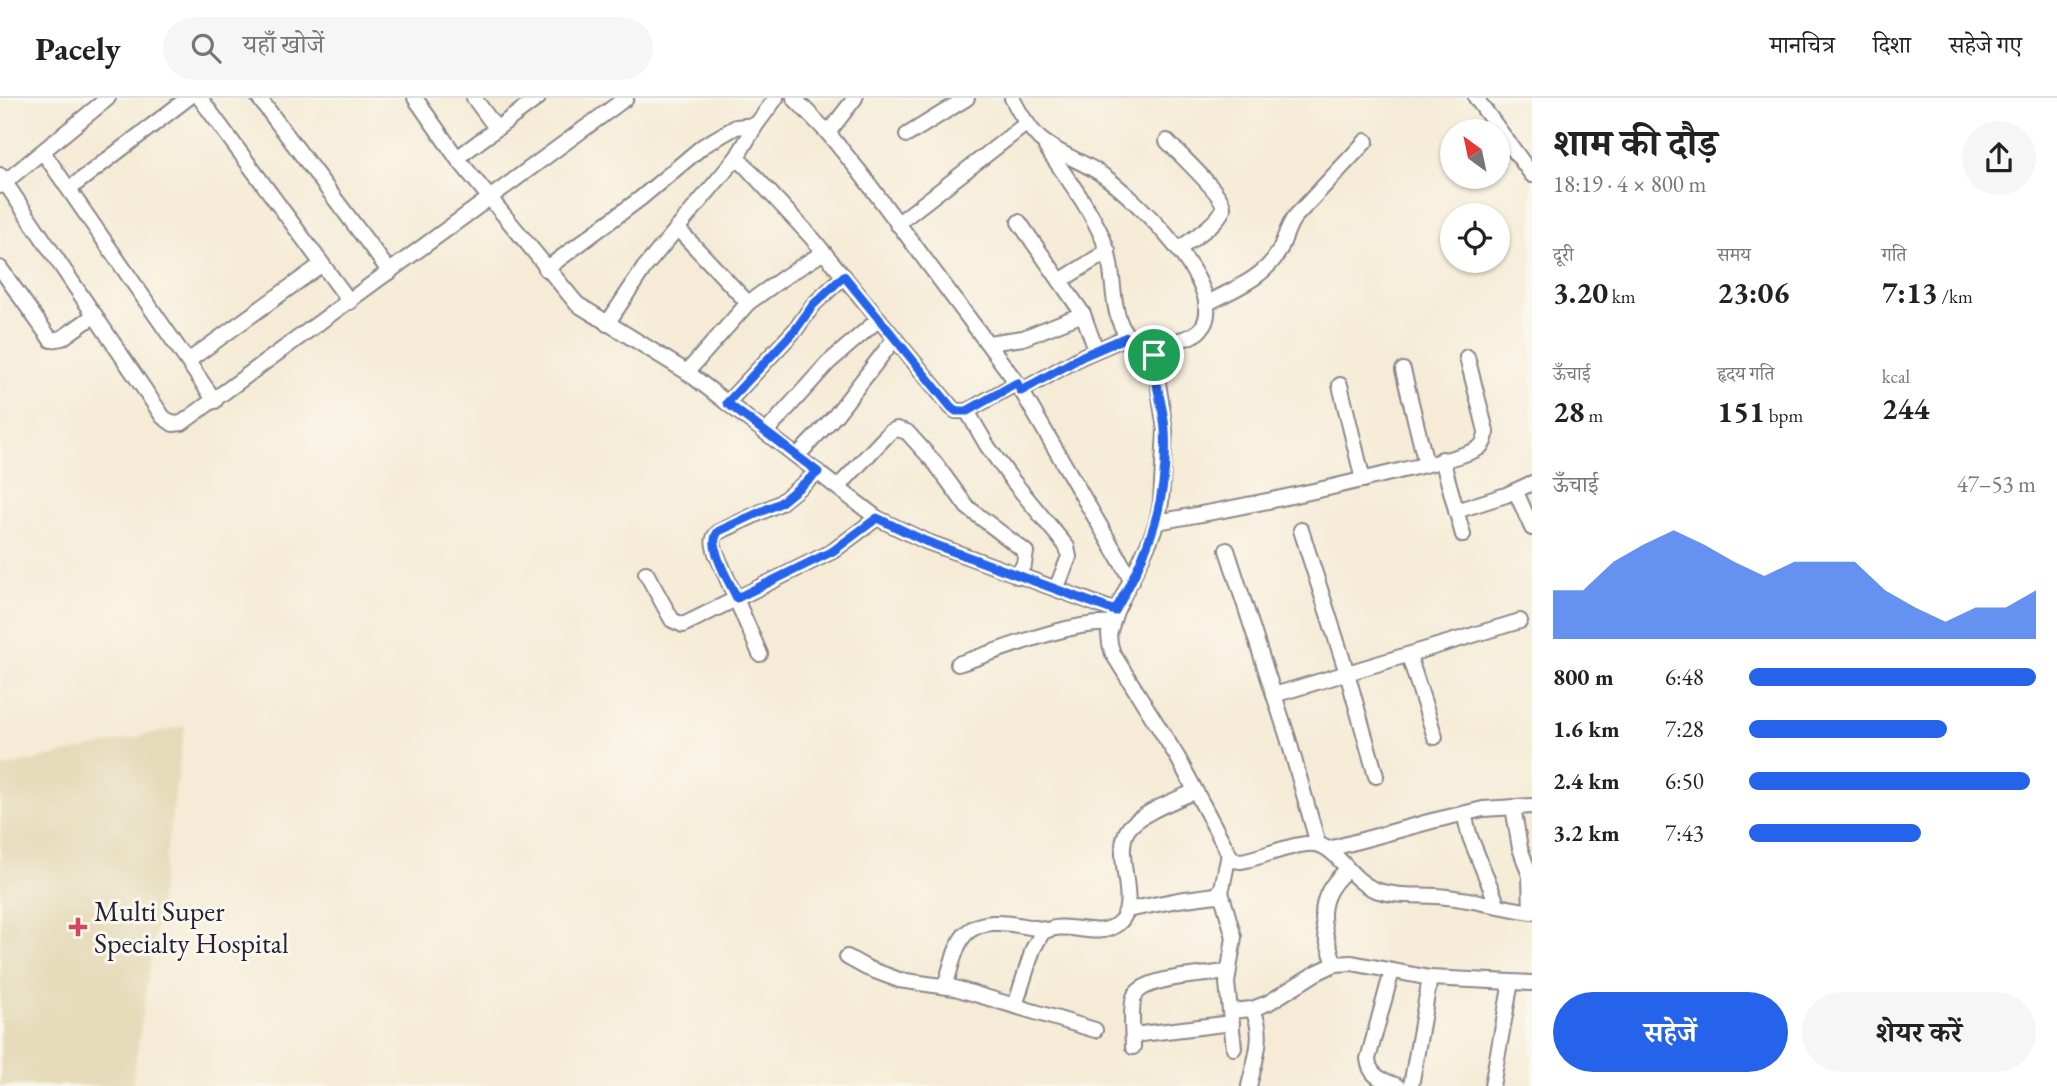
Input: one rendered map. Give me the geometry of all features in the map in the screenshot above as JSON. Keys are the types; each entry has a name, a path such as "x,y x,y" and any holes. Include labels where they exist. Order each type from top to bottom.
{"street":[{"path":"108,98 43,152 2,181 96,315 163,417 173,424 182,423 215,401 626,98"},
{"path":"69,189 188,98"},
{"path":"200,98 349,302"},
{"path":"259,98 390,272"},
{"path":"415,98 457,158 577,304 687,372 877,518 909,535 1056,589 1113,618"},
{"path":"474,98 496,128"},
{"path":"457,158 538,98"},
{"path":"607,324 644,268 737,157 755,125 776,98"},
{"path":"794,98 828,133 1019,387 1132,581"},
{"path":"828,133 855,98"},
{"path":"907,135 967,98"},
{"path":"1012,98 1087,207 1108,251 1117,314 1127,337 1139,348 1154,355"},
{"path":"1476,98 1532,175"},
{"path":"897,223 1027,123"},
{"path":"546,269 641,198 703,146 736,127 755,125"},
{"path":"1040,139 1102,174 1147,214 1180,249 1195,276 1206,304 1203,326 1196,334 1164,346 1154,355"},
{"path":"1167,141 1223,204 1223,209 1213,223 1180,249"},
{"path":"1206,304 1264,271 1278,252 1294,218 1366,141"},
{"path":"43,152 215,401"},
{"path":"737,157 824,252 956,411 967,411 1127,337"},
{"path":"1019,222 1083,314 1096,350"},
{"path":"677,228 748,303"},
{"path":"1060,281 1108,251"},
{"path":"687,372 748,303 824,252"},
{"path":"188,360 322,264"},
{"path":"0,268 51,340 62,338 96,315"},
{"path":"727,403 796,329 813,305 844,276"},
{"path":"988,343 1023,338 1083,314"},
{"path":"766,432 828,363 879,319"},
{"path":"797,456 835,416 895,338"},
{"path":"1154,355 1166,430 1164,481 1157,522 1113,618 1109,634 1113,654 1178,758 1233,860 1241,862 1302,845 1324,847 1464,814 1532,806"},
{"path":"1157,522 1244,508 1426,464 1479,448 1486,438 1467,357"},
{"path":"1403,370 1426,464"},
{"path":"1340,385 1363,480"},
{"path":"967,411 996,458 1067,547 1069,557 1056,589"},
{"path":"838,487 890,432 897,429 907,432 935,463 967,507 1026,552 1024,564 1017,576"},
{"path":"1442,459 1463,535"},
{"path":"760,654 716,553 714,536 719,531 780,503 818,472"},
{"path":"1457,511 1516,492 1532,484"},
{"path":"1516,492 1532,528"},
{"path":"646,573 672,620 677,624 692,621 833,551 877,518"},
{"path":"1301,530 1348,673 1376,776"},
{"path":"1227,551 1324,847 1347,870 1373,889 1394,894 1446,897 1532,912 1530,876 1520,848 1513,807"},
{"path":"958,664 1074,627 1113,618"},
{"path":"1274,695 1520,621"},
{"path":"1409,656 1435,737"},
{"path":"945,986 961,939 979,925 990,923 1047,930 1105,929 1116,925 1127,910 1123,851 1128,829 1147,814 1195,791"},
{"path":"1464,814 1498,906"},
{"path":"1229,854 1221,892 1234,937 1234,949 1227,972 1234,1048"},
{"path":"1335,964 1324,931 1322,914 1330,887 1347,870"},
{"path":"1127,910 1209,897 1221,892"},
{"path":"1014,1006 1037,940 1047,930"},
{"path":"847,957 899,980 945,986 1095,1030"},
{"path":"1227,972 1161,981 1140,990 1133,1001 1133,1041 1231,1017 1268,1003 1335,964 1352,964 1430,978 1532,983"},
{"path":"1392,971 1368,1059 1369,1069 1374,1076 1398,1086"},
{"path":"1411,1086 1430,978"},
{"path":"1492,1086 1511,982"},
{"path":"1249,1086 1259,1031 1258,1019 1252,1009"}],"shaded area":[{"name":"Multi Super Specialty Hospital","path":"185,726 132,1086 0,1086 0,768"}],"place":[{"name":"Multi Super Specialty Hospital","path":"78,927"}],"route":[{"path":"844,276 956,411 967,411 1017,383 1021,391 1083,356 1127,337 1139,348 1154,355 1166,430 1161,502 1150,540 1115,611 909,535 877,518 833,551 737,598 716,553 714,536 719,531 780,503 818,472 727,403 779,349 824,293 844,276"}]}
